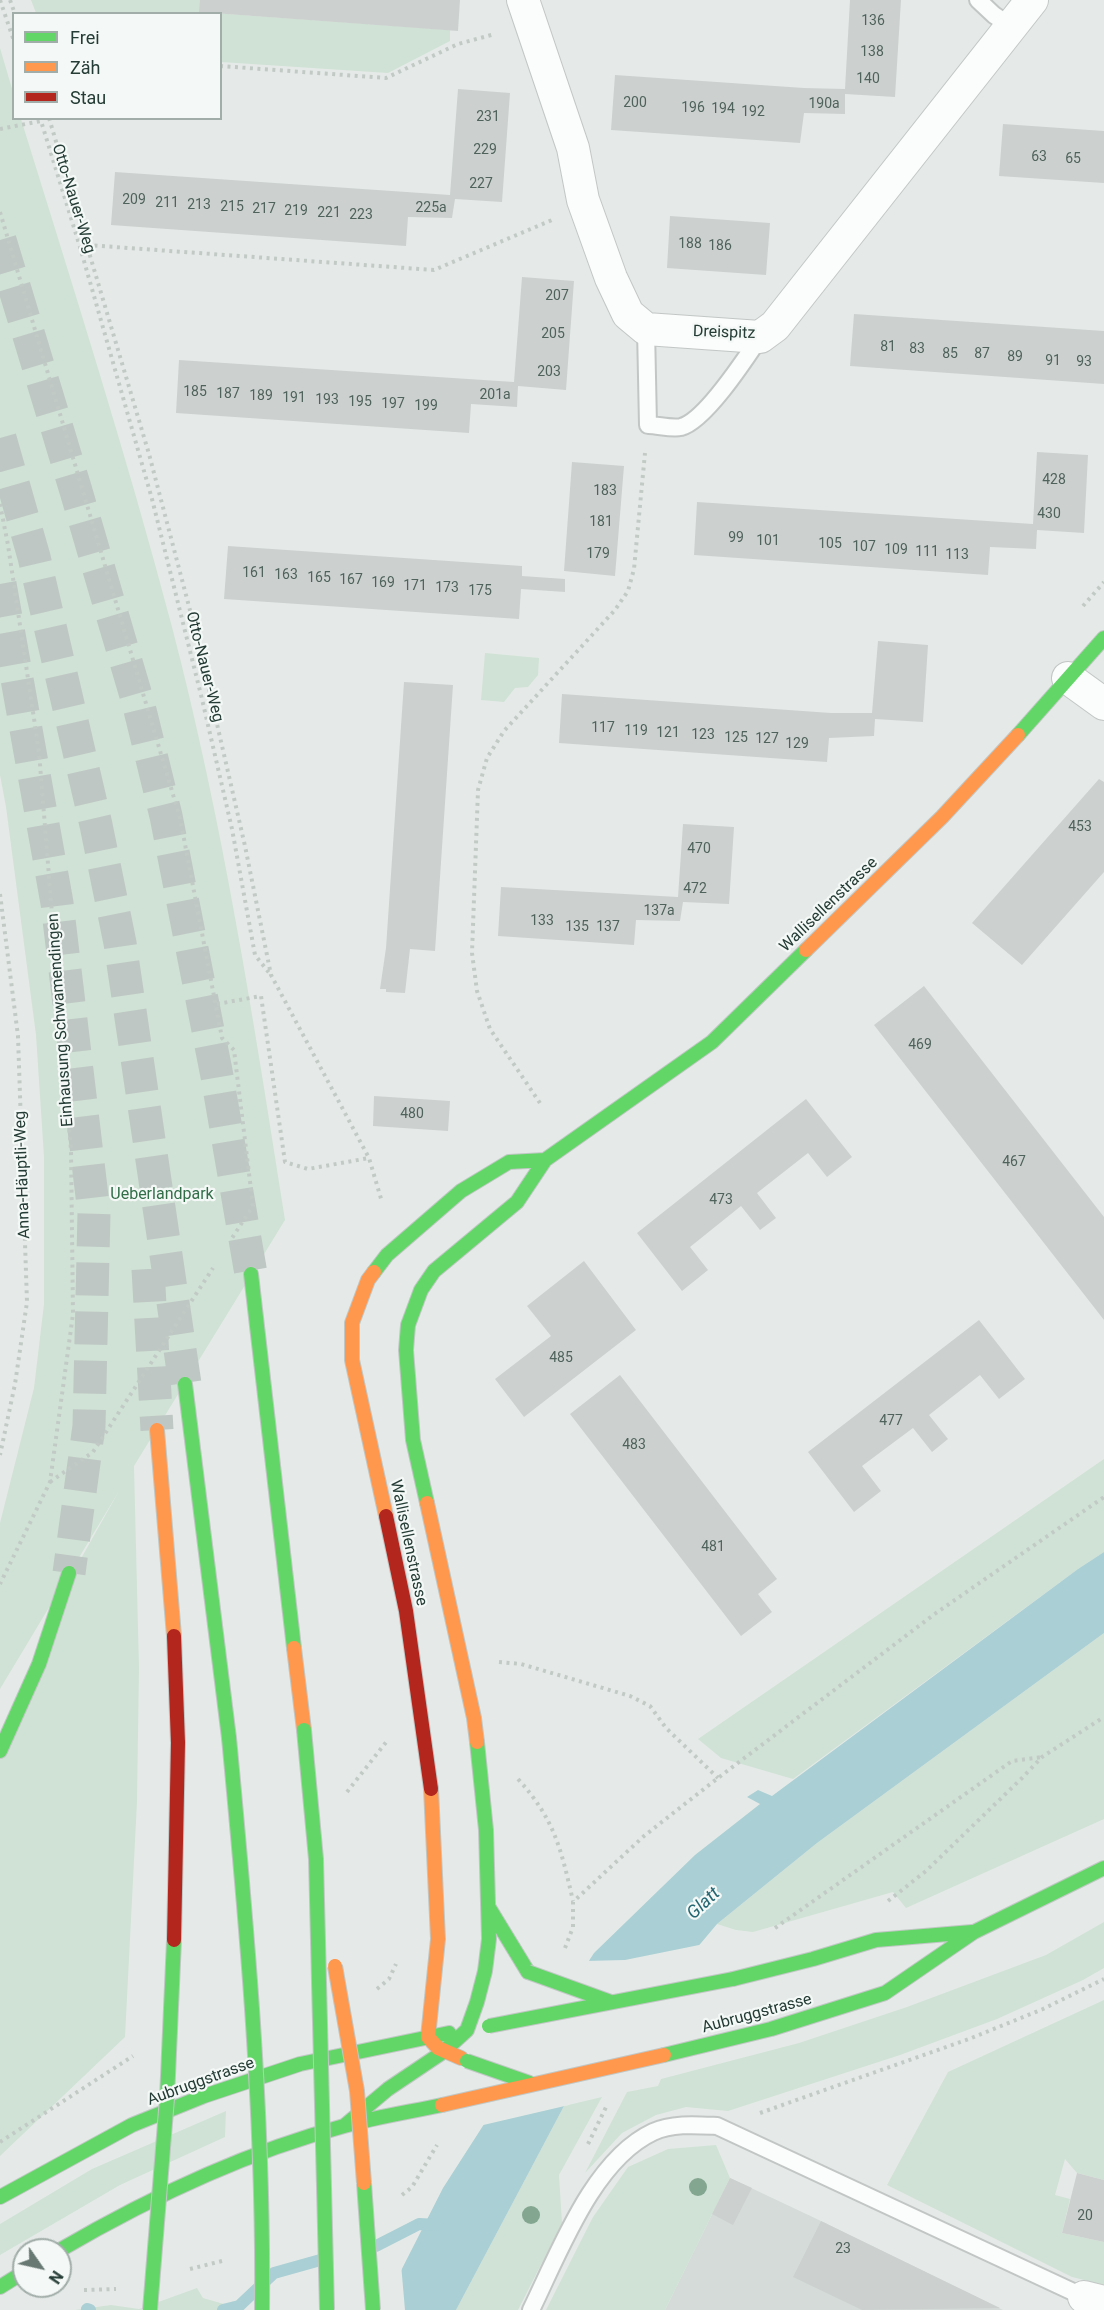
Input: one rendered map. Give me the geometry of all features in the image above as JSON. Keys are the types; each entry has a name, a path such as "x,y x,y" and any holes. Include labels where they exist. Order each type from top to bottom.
{"main road":[{"name":"Wallisellenstrasse","path":"467,2030 485,1971 489,1939 486,1830 480,1753 460,1648 413,1440 405,1350 408,1325 421,1290 434,1271 517,1202 545,1160 712,1042 918,841 1014,740 1104,638"},
{"name":"Wallisellenstrasse","path":"428,2037 438,1939 434,1821 428,1759 406,1611 352,1360 352,1323 368,1280 387,1255 461,1191 509,1162 545,1160"},
{"path":"251,1274 304,1730 316,1859 327,2310"},
{"path":"184,1384 229,1738 242,1874 257,2088 262,2205 262,2310"},
{"path":"150,2310 162,2181 175,1966 178,1743 178,1682 157,1430"},
{"path":"0,1751 40,1667 57,1621 69,1573"},
{"path":"316,1859 357,2091 373,2310"},
{"name":"Aubruggstrasse","path":"72,2243 105,2223 196,2180 288,2143 344,2126 771,2029 885,1993 974,1932 1104,1868"},
{"name":"Wallisellenstrasse","path":"489,1908 528,1972 613,2003"},
{"name":"Aubruggstrasse","path":"0,2197 132,2125 204,2096 300,2064 428,2037 734,1979 876,1940 974,1932"},
{"name":"Aubruggstrasse","path":"344,2126 388,2089 443,2052 467,2030"},
{"path":"428,2037 432,2045 443,2052 530,2083"}],"street":[{"path":"523,0 573,148 583,200 610,278 628,314 646,329"},
{"name":"Dreispitz","path":"646,329 760,337 775,326 1032,0"},
{"path":"1068,678 1104,704"}],"lane":[{"path":"978,0 1012,27"},
{"path":"646,329 648,425 681,427 702,414 760,337"},
{"path":"531,2310 578,2215 598,2181 622,2153 654,2131 688,2125 717,2126 1088,2303"}],"path":[{"path":"0,0 12,35"},
{"path":"222,66 386,78 458,44 501,32"},
{"name":"Otto-Nauer-Weg","path":"50,120 149,454 197,637 245,846 271,975 369,1158 382,1202"},
{"path":"0,129 41,121 80,247 164,545 230,818 255,955 271,975"},
{"path":"0,212 180,818 222,1038 234,1050 253,1206 228,1245"},
{"path":"87,245 434,270 553,220"},
{"path":"540,1103 490,1029 477,991 472,953 478,790 487,758 504,731 615,610 628,591 634,569 648,425"},
{"name":"Einhausung Schwamendingen","path":"0,504 39,752 71,1150 73,1314 50,1482 0,1584"},
{"name":"Anna-Häuptli-Weg","path":"0,894 18,1036 27,1302 15,1384 0,1455"},
{"path":"217,1004 261,996 285,1162 308,1169 369,1158"},
{"path":"50,1482 93,1452 215,1265"},
{"path":"573,1902 644,1836 718,1778 936,1613 1104,1497"},
{"path":"497,1662 521,1664 630,1695 650,1706 666,1728 718,1778"},
{"path":"887,1902 926,1871 1042,1757 1104,1717"},
{"path":"480,1753 514,1774 542,1807 562,1854 573,1902 573,1927 563,1953"},
{"path":"717,2126 787,2105 969,2039 1043,2009 1104,1979"},
{"path":"394,2202 412,2187 442,2137"}],"shaded area":[{"path":"730,2178 821,2221 1003,2310 665,2310"}],"green space":[{"path":"31,0 200,0 200,12 36,12"},
{"path":"222,14 450,30 450,41 388,73 222,62"},
{"name":"Ueberlandpark","path":"0,48 12,89 12,120 21,120 99,372 155,563 190,700 236,922 285,1220 134,1466 139,1668 137,1802 125,2037 0,2156 0,1736 61,1594 119,1491 0,1689 0,1523 34,1388 44,1304 44,1157 36,1035 0,775"},
{"path":"485,653 539,658 538,675 528,687 515,688 504,702 481,700"},
{"path":"1104,1459 1104,1552 793,1779 721,1758 698,1739"},
{"path":"1104,1633 1104,1819 906,1908 893,1892 753,1932 717,1924 817,1843"},
{"path":"1104,1922 1104,1968 1083,1980 997,2019 900,2055 728,2111 686,2107 656,2115 622,2133 585,2173 627,2092 658,2086 661,2079 799,2043 907,2007 1046,1955"},
{"path":"1104,2000 1104,2180 1077,2173 1065,2159 1055,2195 1070,2199 1062,2233 1104,2242 1104,2285 1072,2277 887,2185 948,2072"},
{"path":"602,2097 559,2175 562,2223 518,2310 456,2310 564,2106"},
{"path":"226,2111 225,2137 120,2185 29,2238 12,2238 12,2248 0,2255 0,2224 92,2169"},
{"path":"716,2145 730,2178 665,2310 546,2310 593,2217 628,2167 668,2149"},
{"path":"197,2288 203,2298 245,2310 75,2310 111,2305 139,2309"}],"water":[{"name":"Glatt","path":"1104,1552 1104,1633 817,1843 717,1924 564,2106 456,2310 381,2310 443,2188 594,1953 695,1855 760,1804 747,1797 758,1790 772,1796"}],"pier":[{"path":"704,1944 569,2105 479,2126 585,1961 625,1960"},
{"path":"401,2264 405,2310 378,2310 378,2309"}],"building":[{"path":"200,0 460,0 458,31 199,12"},
{"path":"850,0 901,0 895,97 845,94 845,114 804,113 800,143 611,130 615,75 845,89"},
{"path":"458,89 510,93 502,202 455,199 452,218 408,217 406,246 111,225 115,172 450,195"},
{"path":"1003,124 1104,131 1104,183 999,176"},
{"path":"670,216 770,223 766,275 667,268"},
{"path":"522,277 574,281 566,390 518,386 517,407 471,404 469,433 176,413 179,360 514,382"},
{"path":"854,314 1104,331 1104,384 850,366"},
{"path":"1037,452 1088,455 1084,533 1037,530 1036,549 990,547 988,575 694,555 697,502 1033,524"},
{"path":"572,462 624,466 615,576 564,571"},
{"path":"228,546 522,566 522,576 565,579 565,592 521,589 519,619 224,599"},
{"path":"878,641 928,645 923,722 875,719 874,736 829,738 827,762 559,743 562,694 831,713 872,713"},
{"path":"404,682 453,685 435,951 410,949 405,993 386,992 386,989 380,989 386,948"},
{"path":"1099,779 1104,782 1104,872 1022,965 972,923"},
{"path":"683,824 734,827 729,904 683,902 680,921 636,920 634,945 498,936 501,887 678,897"},
{"path":"924,986 1104,1217 1104,1320 874,1025"},
{"path":"374,1096 450,1101 448,1131 373,1126"},
{"path":"806,1099 852,1157 827,1177 808,1153 757,1193 776,1218 760,1230 741,1206 690,1247 708,1270 682,1291 637,1233"},
{"path":"584,1261 636,1330 524,1417 495,1379 551,1336 527,1306"},
{"path":"979,1320 1025,1379 999,1399 980,1375 929,1415 948,1439 932,1452 913,1428 862,1466 881,1491 854,1512 808,1452"},
{"path":"620,1375 777,1579 758,1594 772,1612 741,1636 570,1414"},
{"path":"1077,2173 1104,2180 1104,2242 1062,2233"},
{"path":"730,2178 752,2188 733,2225 712,2214"},
{"path":"821,2221 1000,2308 862,2310 793,2277"}],"waterway":[{"path":"376,2246 419,2224 438,2225"},
{"path":"223,2310 239,2306 274,2273 324,2259"}],"tunnel":[{"path":"0,240 139,706 166,816 217,1076 251,1274"},
{"path":"0,438 34,557 96,825 120,943 185,1384"},
{"path":"0,584 57,903 94,1213 89,1426 69,1573"},
{"path":"148,1269 157,1430"}],"traffic: fast":[{"path":"1018,735 1104,638"},
{"path":"427,1503 413,1440 406,1350 408,1325 421,1290 434,1271 517,1202 545,1160 712,1042 806,950"},
{"path":"374,1272 387,1255 461,1191 509,1162 545,1160"},
{"path":"251,1274 294,1648"},
{"path":"185,1384 229,1738"},
{"path":"0,1751 39,1664 69,1573"},
{"path":"304,1730 316,1859 327,2310"},
{"path":"229,1738 253,2024 260,2166 262,2310"},
{"path":"344,2126 388,2089 443,2052 467,2030 477,2002 485,1971 489,1939 486,1830 477,1742"},
{"path":"664,2055 771,2029 885,1993 974,1932 1104,1868"},
{"path":"489,1908 528,1972"},
{"path":"733,1979 876,1940 972,1932"},
{"path":"150,2310 167,2098 174,1940"},
{"path":"528,1972 611,2002"},
{"path":"489,2026 733,1979"},
{"path":"0,2197 132,2125 204,2096 300,2064 449,2033"},
{"path":"467,2061 530,2083"},
{"path":"72,2243 162,2195 270,2149 356,2123 442,2105"},
{"path":"364,2183 373,2310"},
{"path":"0,2287 12,2280"}],"traffic: slow":[{"path":"806,950 942,817 1018,735"},
{"path":"374,1272 368,1280 352,1323 352,1360 386,1516"},
{"path":"157,1430 174,1636"},
{"path":"427,1503 474,1718 477,1742"},
{"path":"294,1648 304,1730"},
{"path":"431,1789 438,1939 428,2037 438,2048 461,2058"},
{"path":"335,1966 357,2091 364,2183"},
{"path":"442,2105 664,2055"}],"traffic: jam":[{"path":"386,1516 406,1611 431,1789"},
{"path":"174,1636 178,1743"},
{"path":"174,1940 178,1743"}]}
